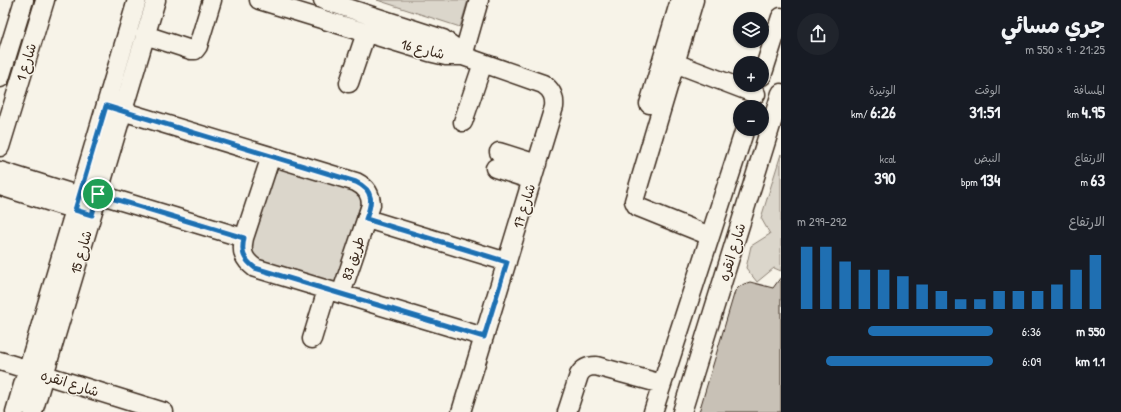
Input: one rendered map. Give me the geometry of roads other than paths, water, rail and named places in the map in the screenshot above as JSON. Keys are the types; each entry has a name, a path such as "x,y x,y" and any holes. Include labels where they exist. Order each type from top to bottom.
{"street":[{"name":"شارع 1","path":"0,78 24,0"},
{"name":"شارع 1","path":"0,147 45,0"},
{"name":"شارع 15","path":"33,412 36,372 77,203 136,0"},
{"name":"شارع 15","path":"15,412 36,372 95,203 156,0"},
{"path":"144,39 195,50 198,46 212,0"},
{"path":"209,42 221,0"},
{"name":"شارع 16","path":"260,0 433,53 446,56 463,56"},
{"path":"463,56 479,0"},
{"path":"649,104 680,0"},
{"path":"694,0 634,198 634,203 638,207 710,236"},
{"path":"334,23 334,11 337,2"},
{"name":"شارع 16","path":"337,2 443,39 454,46 463,56"},
{"path":"769,56 781,18"},
{"path":"349,83 366,33"},
{"path":"144,39 196,60"},
{"name":"شارع 17","path":"461,412 554,107 554,96 543,84 463,56"},
{"path":"675,63 756,95"},
{"path":"468,124 487,64"},
{"name":"شارع انقره","path":"682,412 781,93"},
{"path":"106,106 271,156 242,247 243,254 255,268 484,337"},
{"name":"شارع انقره","path":"653,412 743,136"},
{"name":"طريق 83","path":"271,156 356,182 364,187 370,195 371,205 366,219 312,339"},
{"path":"497,160 534,172"},
{"path":"0,171 77,203"},
{"path":"0,186 77,203 95,203 244,238"},
{"path":"366,219 507,262"},
{"name":"شارع انقره","path":"0,361 164,412"},
{"path":"568,412 579,375 590,366 596,366 662,384"}]}
